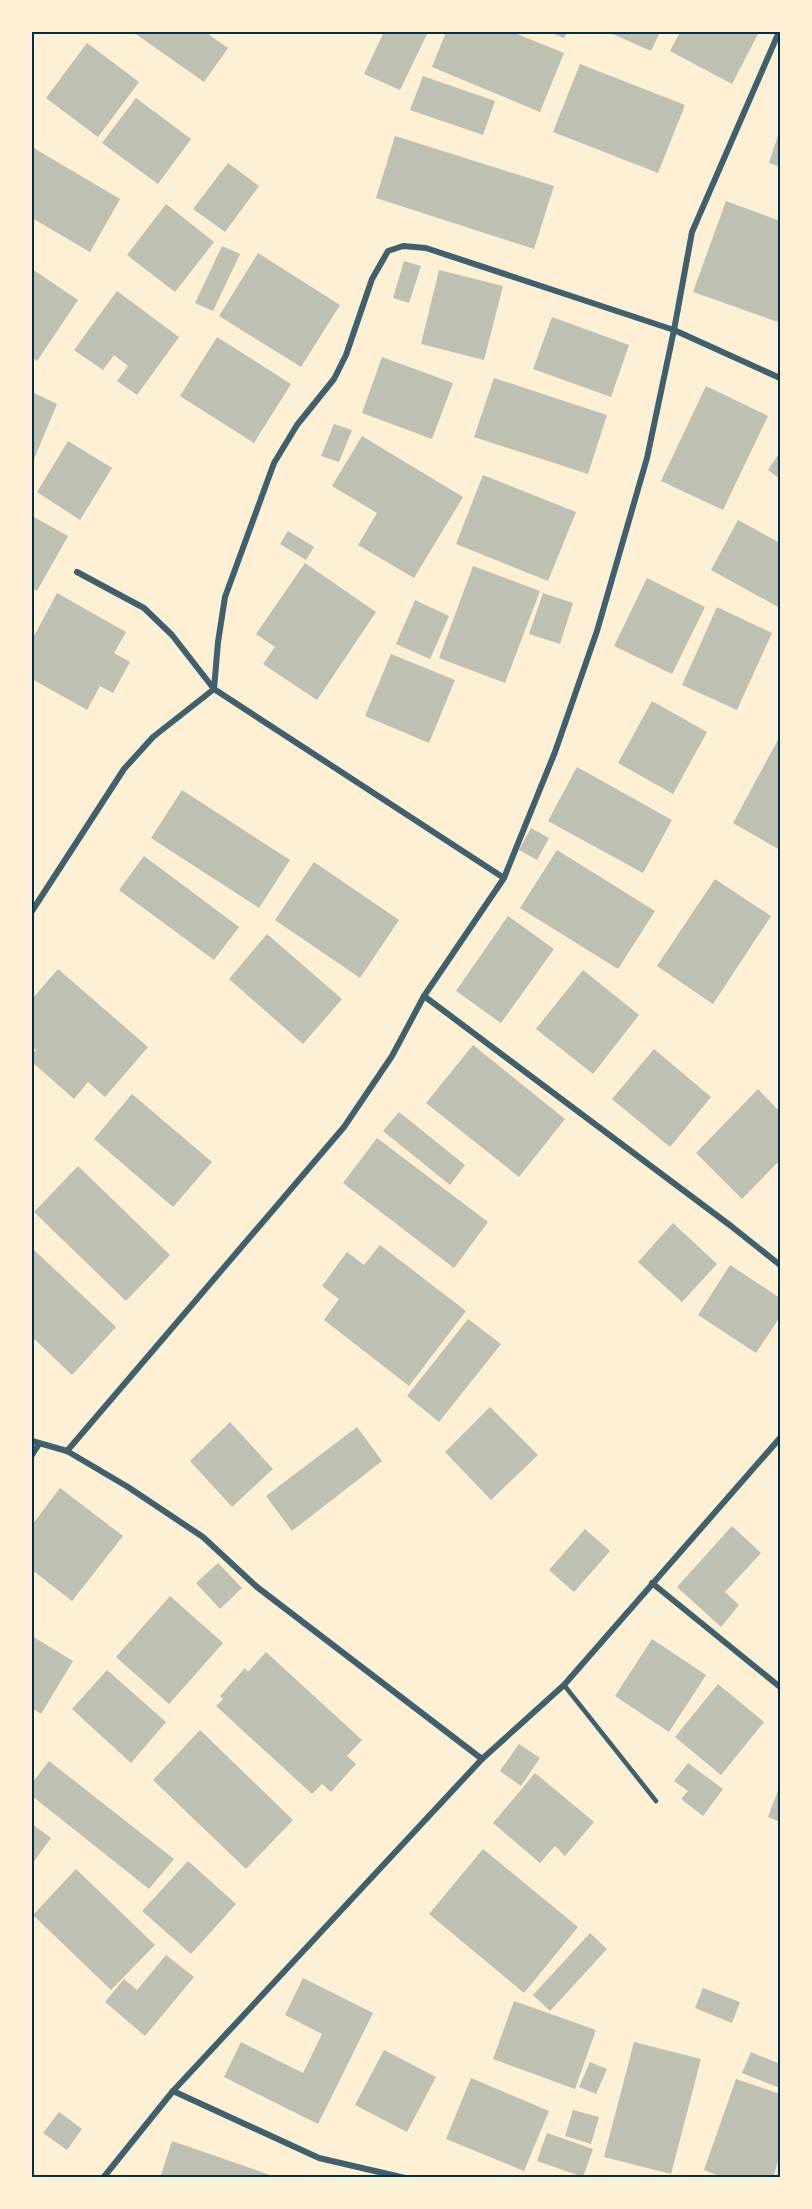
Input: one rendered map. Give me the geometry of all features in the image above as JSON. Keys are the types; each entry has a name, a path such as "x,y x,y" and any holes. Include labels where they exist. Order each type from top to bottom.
{"street":[{"path":"67,1451 344,1127 392,1056 424,996 504,878 555,752 597,631 647,458 692,232 779,32"},
{"path":"32,911 124,769 153,737 214,689 225,597 274,463 297,425 334,379 346,355 372,279 388,251 403,246 426,248 674,330 780,378"},
{"path":"77,572 144,608 172,635 214,689 504,878"},
{"path":"424,996 780,1265"},
{"path":"103,2178 173,2091 482,1759 564,1685 780,1438"},
{"path":"32,1441 67,1451 128,1487 203,1537 257,1587 482,1759"},
{"path":"32,1455 39,1444"},
{"path":"652,1583 780,1687"},
{"path":"173,2091 319,2158 405,2178"}],"lane":[{"path":"564,1685 656,1801"}],"building":[{"path":"133,32 205,32 228,48 204,82"},
{"path":"384,32 428,32 400,90 364,74"},
{"path":"446,32 512,32 564,53 540,112 432,67"},
{"path":"549,32 567,32 564,38"},
{"path":"608,32 660,32 651,51"},
{"path":"680,32 759,32 732,84 670,51"},
{"path":"87,43 139,82 98,137 46,98"},
{"path":"580,64 685,105 658,173 553,132"},
{"path":"423,76 495,101 483,135 410,110"},
{"path":"136,98 191,139 158,184 102,143"},
{"path":"780,129 780,167 769,163"},
{"path":"395,136 554,186 534,249 376,198"},
{"path":"32,147 120,199 90,252 32,218"},
{"path":"228,163 259,186 225,232 193,209"},
{"path":"726,201 780,221 780,316 778,322 693,292"},
{"path":"166,204 214,242 175,292 127,255"},
{"path":"222,246 240,254 213,311 195,303"},
{"path":"258,253 340,305 301,367 219,316"},
{"path":"404,261 421,266 409,303 393,298"},
{"path":"32,269 78,300 37,361 32,357"},
{"path":"439,270 503,286 484,360 421,344"},
{"path":"117,291 179,337 137,395 117,381 128,366 114,355 103,370 74,350"},
{"path":"552,317 629,345 611,397 533,369"},
{"path":"217,337 291,384 254,443 180,396"},
{"path":"382,357 453,383 432,439 362,413"},
{"path":"494,378 607,415 588,474 474,437"},
{"path":"706,386 768,416 723,510 661,481"},
{"path":"32,392 57,404 32,464"},
{"path":"334,424 352,430 339,462 321,456"},
{"path":"362,436 463,497 414,578 358,545 377,513 332,486"},
{"path":"68,441 112,468 80,520 37,492"},
{"path":"780,452 780,479 768,470"},
{"path":"483,475 576,512 548,581 456,544"},
{"path":"32,516 68,536 37,591 32,588"},
{"path":"738,520 780,543 780,608 711,570"},
{"path":"288,531 314,547 306,560 280,544"},
{"path":"305,563 376,612 317,700 263,664 275,647 256,634"},
{"path":"473,566 540,591 505,683 439,658"},
{"path":"647,578 705,607 672,674 614,646"},
{"path":"57,593 126,632 114,653 130,662 113,693 100,686 87,710 32,679 32,640"},
{"path":"543,593 573,603 560,644 529,634"},
{"path":"415,600 449,616 430,659 396,644"},
{"path":"717,607 772,633 737,710 682,685"},
{"path":"391,654 455,680 429,743 365,716"},
{"path":"652,701 707,732 673,794 618,763"},
{"path":"780,736 780,850 733,823"},
{"path":"577,767 672,820 643,873 548,821"},
{"path":"182,790 290,860 259,908 151,838"},
{"path":"531,828 549,838 537,860 519,850"},
{"path":"557,850 655,911 618,969 520,908"},
{"path":"144,856 239,927 214,960 119,890"},
{"path":"314,862 399,920 360,978 275,920"},
{"path":"715,879 771,916 713,1004 657,966"},
{"path":"508,916 554,949 501,1023 456,991"},
{"path":"267,934 342,999 303,1044 229,979"},
{"path":"58,969 148,1047 105,1097 88,1082 74,1099 32,1062 32,1054 36,1050 32,1046 32,999"},
{"path":"583,970 639,1015 593,1074 536,1029"},
{"path":"473,1045 565,1119 519,1177 426,1103"},
{"path":"654,1049 711,1097 670,1147 612,1099"},
{"path":"758,1089 780,1112 780,1160 742,1199 696,1153"},
{"path":"132,1094 212,1162 173,1207 94,1139"},
{"path":"399,1112 465,1165 450,1185 383,1131"},
{"path":"377,1138 488,1222 454,1268 343,1183"},
{"path":"78,1166 170,1255 126,1301 34,1212"},
{"path":"673,1223 717,1264 682,1302 638,1262"},
{"path":"380,1245 466,1311 409,1386 324,1320 339,1299 322,1286 347,1252 364,1265"},
{"path":"32,1248 116,1327 72,1375 32,1337"},
{"path":"730,1265 780,1298 780,1317 756,1353 698,1315"},
{"path":"468,1319 501,1344 439,1422 407,1396"},
{"path":"490,1407 538,1455 491,1500 445,1452"},
{"path":"230,1422 273,1469 232,1507 190,1461"},
{"path":"357,1427 382,1461 292,1531 266,1496"},
{"path":"60,1488 123,1536 72,1601 32,1570 32,1525"},
{"path":"732,1526 761,1553 725,1592 739,1605 721,1627 677,1587"},
{"path":"585,1529 610,1551 574,1592 549,1570"},
{"path":"218,1563 242,1588 220,1609 196,1583"},
{"path":"170,1596 223,1643 169,1704 116,1657"},
{"path":"32,1636 73,1661 41,1714 32,1708"},
{"path":"652,1639 706,1675 669,1732 615,1696"},
{"path":"266,1652 362,1740 347,1756 356,1764 331,1792 322,1784 312,1794 216,1706 223,1699 220,1696 245,1668 248,1672"},
{"path":"107,1670 166,1722 131,1763 72,1709"},
{"path":"718,1684 764,1722 721,1775 675,1737"},
{"path":"200,1730 293,1820 246,1869 153,1780"},
{"path":"519,1744 540,1758 521,1786 500,1771"},
{"path":"49,1761 174,1859 149,1889 32,1796 32,1783"},
{"path":"688,1763 723,1789 703,1816 681,1799 688,1791 674,1781"},
{"path":"535,1773 594,1822 565,1856 555,1846 540,1863 493,1823"},
{"path":"780,1785 780,1822 768,1817"},
{"path":"32,1824 51,1838 32,1864"},
{"path":"483,1849 578,1927 524,1993 429,1914"},
{"path":"188,1861 236,1904 191,1954 142,1911"},
{"path":"76,1869 155,1945 111,1990 33,1915"},
{"path":"590,1933 607,1949 550,2011 533,1995"},
{"path":"166,1955 194,1977 145,2036 105,2002 124,1979 137,1990"},
{"path":"303,1978 373,2013 318,2124 224,2077 241,2042 303,2073 322,2034 285,2015"},
{"path":"703,1988 740,2002 732,2023 695,2008"},
{"path":"514,2001 596,2030 575,2089 493,2059"},
{"path":"634,2042 701,2059 671,2174 604,2157"},
{"path":"384,2050 436,2077 407,2132 355,2105"},
{"path":"751,2052 780,2064 780,2088 742,2073"},
{"path":"590,2062 607,2069 596,2094 579,2087"},
{"path":"471,2078 549,2111 524,2171 446,2139"},
{"path":"736,2079 780,2094 780,2155 773,2178 724,2178 704,2170"},
{"path":"573,2110 599,2117 591,2144 565,2136"},
{"path":"59,2112 82,2129 67,2150 43,2133"},
{"path":"547,2133 593,2149 583,2177 537,2161"},
{"path":"172,2141 276,2177 276,2178 160,2178"}]}
